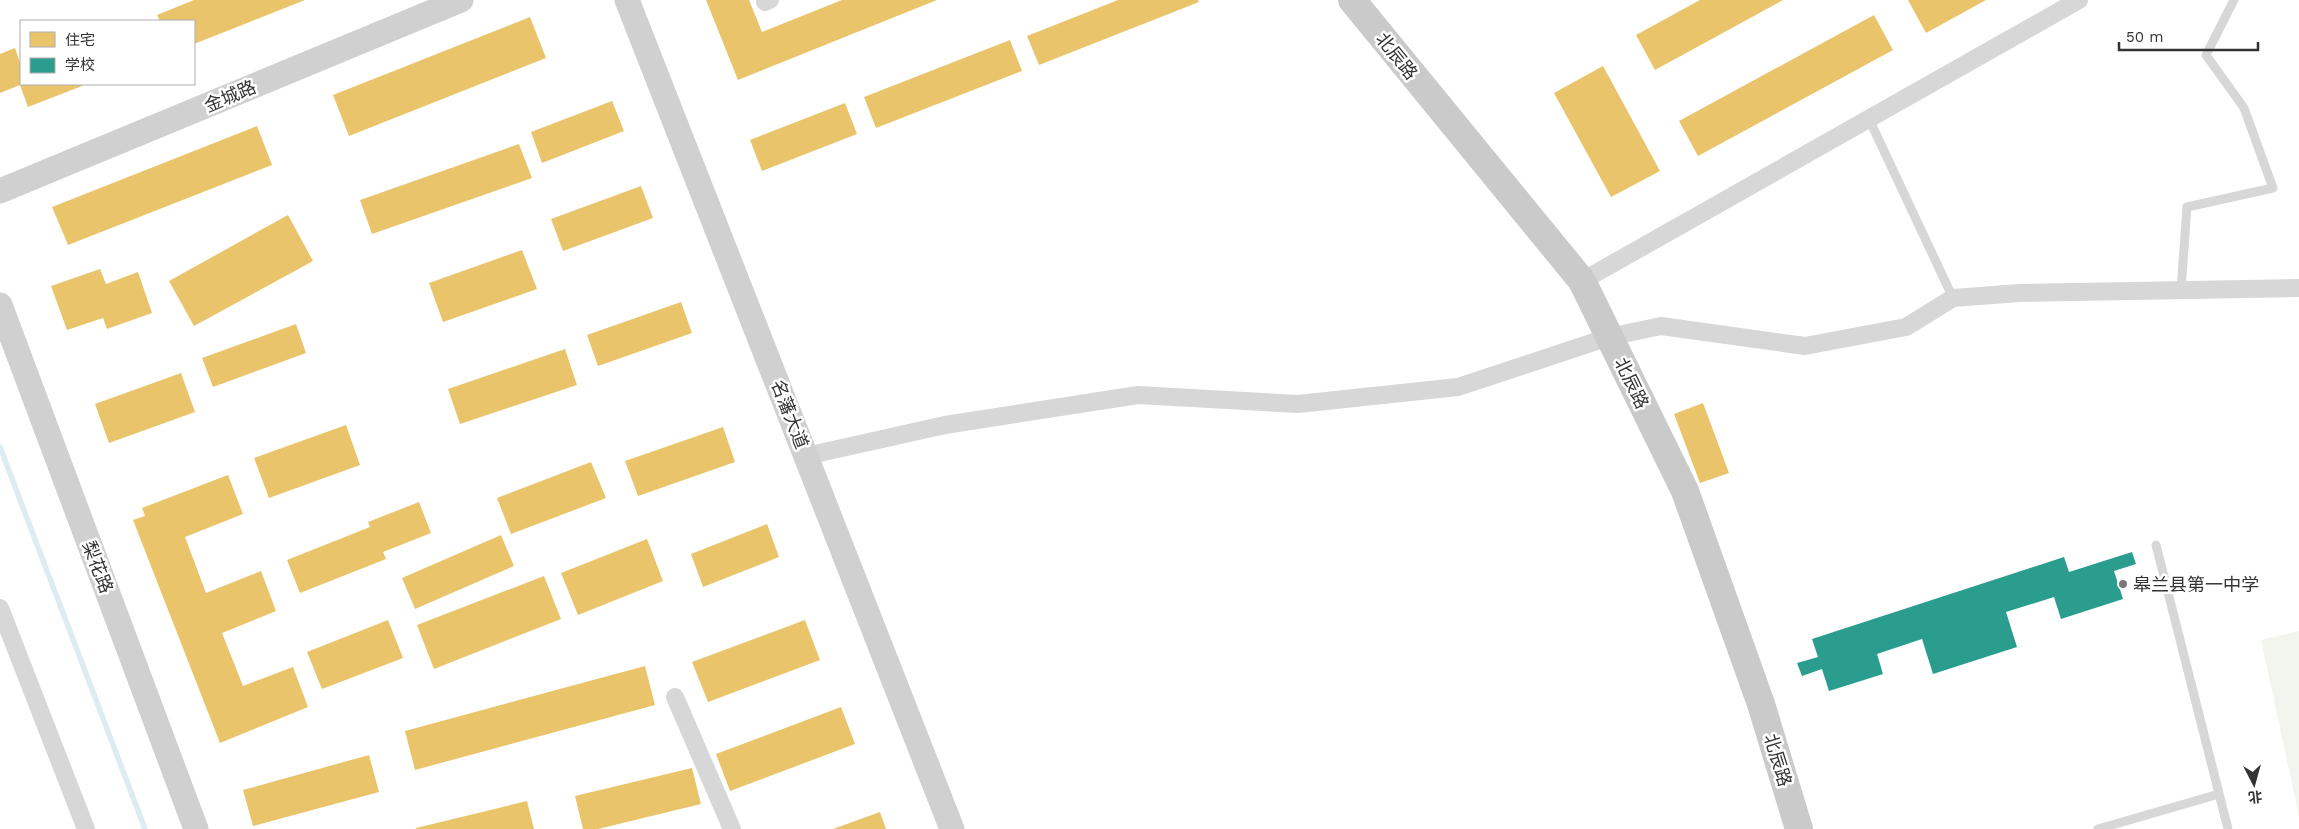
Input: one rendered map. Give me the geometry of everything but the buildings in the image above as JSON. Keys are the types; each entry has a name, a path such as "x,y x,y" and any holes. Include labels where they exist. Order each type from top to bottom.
{"main road":[{"name":"金城路","path":"0,191 461,0"},
{"name":"名藩大道","path":"628,0 952,829"},
{"name":"北辰路","path":"1352,0 1582,281 1685,491 1761,704 1799,829"},
{"name":"梨花路","path":"0,305 196,829"}],"street":[{"path":"1582,281 2079,0"},
{"path":"806,456 945,425 1138,395 1298,404 1458,387 1609,337 1661,326 1805,346 1906,327 1953,298 2020,293 2299,288"},
{"path":"0,608 86,829"},
{"path":"675,697 732,829"}],"lane":[{"path":"2181,290 2187,207 2272,188 2244,108 2206,55 2234,0"},
{"path":"1869,119 1953,298"},
{"path":"2156,545 2228,829"},
{"path":"2101,829 2219,794"}],"shaded area":[{"path":"2299,631 2299,816 2261,640"}],"waterway":[{"path":"0,447 145,829"}],"place":[{"name":"皋兰县第一中学","path":"2123,584"}]}
